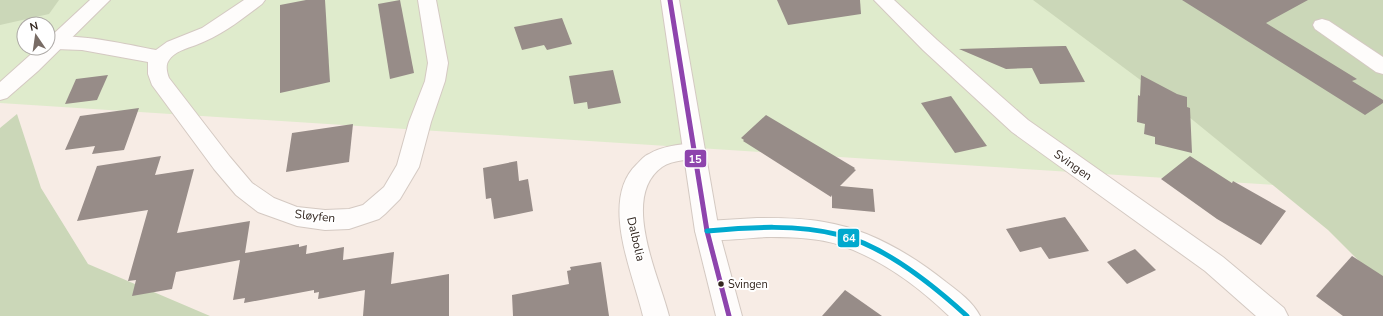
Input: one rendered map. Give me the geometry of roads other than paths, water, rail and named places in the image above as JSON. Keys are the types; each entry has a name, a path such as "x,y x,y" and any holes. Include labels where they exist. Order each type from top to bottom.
{"street":[{"path":"56,43 101,0"},
{"path":"56,43 82,44 160,57 170,49 201,36 223,24 256,0"},
{"name":"Sløyfen","path":"160,57 156,67 159,80 222,163 244,188 266,205 297,216 324,220 349,219 371,212 392,193 408,166 420,122 435,81 438,63 427,0"},
{"path":"670,0 707,231 729,316"},
{"name":"Svingen","path":"883,0 935,51 1020,126 1214,264 1274,316"},
{"path":"1322,25 1383,67"},
{"path":"0,93 41,56"},
{"name":"Dalbolia","path":"656,316 654,301 639,255 630,212 632,193 640,174 655,160 672,154 693,151"},
{"path":"707,231 726,229 801,228 841,235 883,252 923,276 967,316"}],"place":[{"name":"Svingen","path":"721,284"}]}
